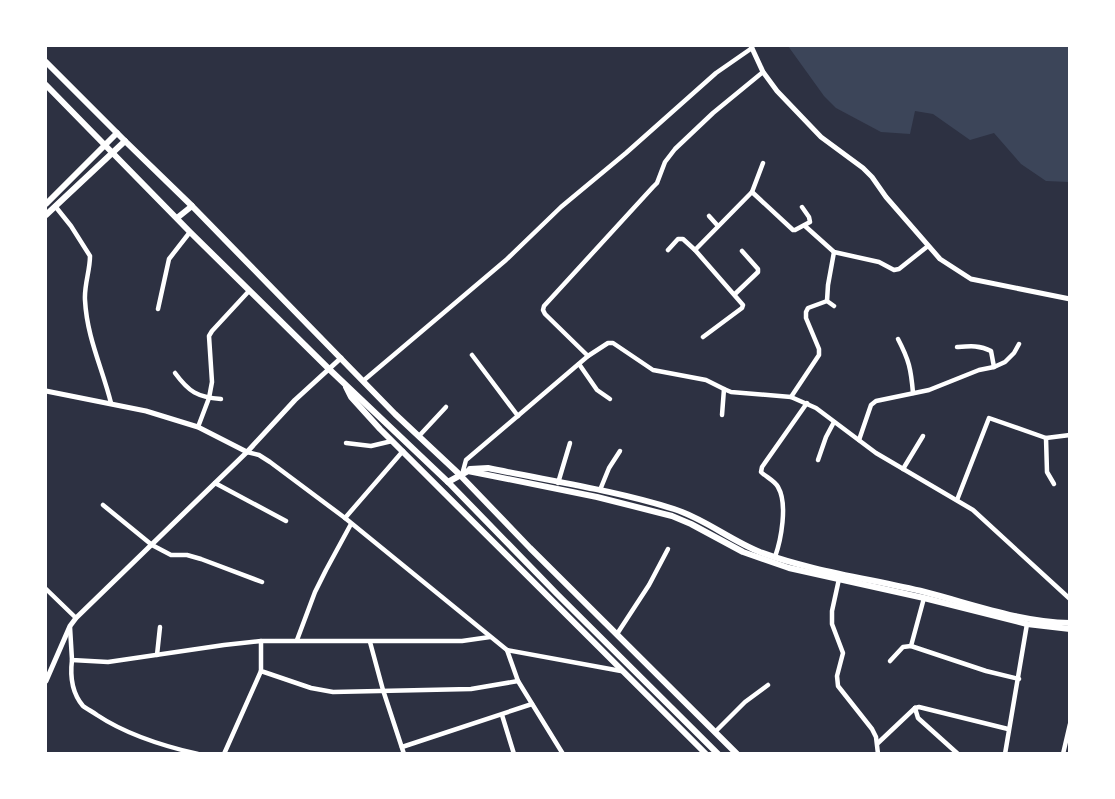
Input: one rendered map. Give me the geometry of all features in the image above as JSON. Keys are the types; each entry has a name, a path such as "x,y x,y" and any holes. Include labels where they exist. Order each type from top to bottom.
{"main road":[{"path":"46,62 363,381 460,473 616,635 737,754"},
{"path":"46,85 190,232 448,482 718,754"},
{"path":"46,203 117,133"},
{"path":"46,215 125,141"},
{"path":"177,218 192,206"},
{"path":"344,382 351,397 393,441 706,754"},
{"path":"478,471 488,468 600,491 672,512 743,552 789,568 888,587 1027,624 1069,629"},
{"path":"448,482 460,473 478,471 672,512 694,517 744,545 775,557 1013,616 1069,623"}],"street":[{"path":"363,381 506,261 561,207 716,73 751,47 763,72 777,91 821,137 872,177 940,259 971,279 1069,299"},
{"path":"588,356 545,314 544,306 657,183 665,162 675,149 763,72"},
{"path":"695,250 752,192 763,163"},
{"path":"752,192 795,230 806,226 810,220 802,207"},
{"path":"54,206 71,226 90,256 85,289 88,322 94,351 111,403"},
{"path":"709,216 718,226"},
{"path":"806,226 834,252 879,261 897,270 928,246"},
{"path":"158,309 169,259 190,232"},
{"path":"668,250 680,238 695,250 744,306 703,337"},
{"path":"735,294 758,272 742,251"},
{"path":"827,300 834,252"},
{"path":"198,427 212,382 209,337 249,290"},
{"path":"827,300 834,306"},
{"path":"791,397 819,355 806,312 808,308 827,300"},
{"path":"898,339 907,355 913,393"},
{"path":"460,473 466,460 588,356 608,342 613,343 653,370 706,380 737,392 791,397 816,408 876,453 984,518 1069,599"},
{"path":"859,440 871,405 876,401 929,390 979,370 994,367 1005,362 1019,344"},
{"path":"957,347 983,347 991,351 994,367"},
{"path":"472,355 518,416"},
{"path":"46,678 76,618 247,452 295,400 341,358"},
{"path":"579,364 597,390 610,399"},
{"path":"175,373 190,391 221,399"},
{"path":"722,415 724,389"},
{"path":"46,391 146,411 198,427 247,452 259,455 271,461 345,518 507,650 622,671"},
{"path":"775,557 780,544 782,501 779,488 761,472 762,467 807,403"},
{"path":"419,436 446,407"},
{"path":"957,500 989,418 1046,438 1069,435"},
{"path":"818,460 834,422"},
{"path":"904,469 923,436"},
{"path":"1046,438 1047,472 1054,484"},
{"path":"346,443 371,446 393,441"},
{"path":"558,483 570,443"},
{"path":"345,518 403,451"},
{"path":"600,491 609,468 620,451"},
{"path":"215,483 286,521"},
{"path":"103,505 152,545 171,555 187,555 201,559 262,582"},
{"path":"298,640 320,581 351,524"},
{"path":"616,635 649,585 668,549"},
{"path":"839,579 832,611 832,624 843,653 837,676 838,686 872,729 878,754"},
{"path":"46,589 76,618"},
{"path":"911,646 924,598"},
{"path":"1005,754 1027,624"},
{"path":"70,626 70,673 76,694 84,706 120,729 198,754"},
{"path":"157,655 160,627"},
{"path":"72,660 108,662 261,641 462,641 490,637"},
{"path":"224,754 261,671 261,641"},
{"path":"370,642 404,754"},
{"path":"890,661 903,647 911,646 1019,679"},
{"path":"507,650 518,681 563,754"},
{"path":"261,671 323,691 471,689 518,681"},
{"path":"715,732 745,702 768,685"},
{"path":"402,747 531,704"},
{"path":"877,743 915,708 1008,730"},
{"path":"915,708 918,718 957,754"},
{"path":"502,715 514,754"},
{"path":"1063,754 1069,724"}],"shaded area":[{"path":"788,46 1069,46 1069,182 1046,181 1021,164 994,133 970,140 933,114 915,111 910,134 881,132 836,108 824,96"}]}
